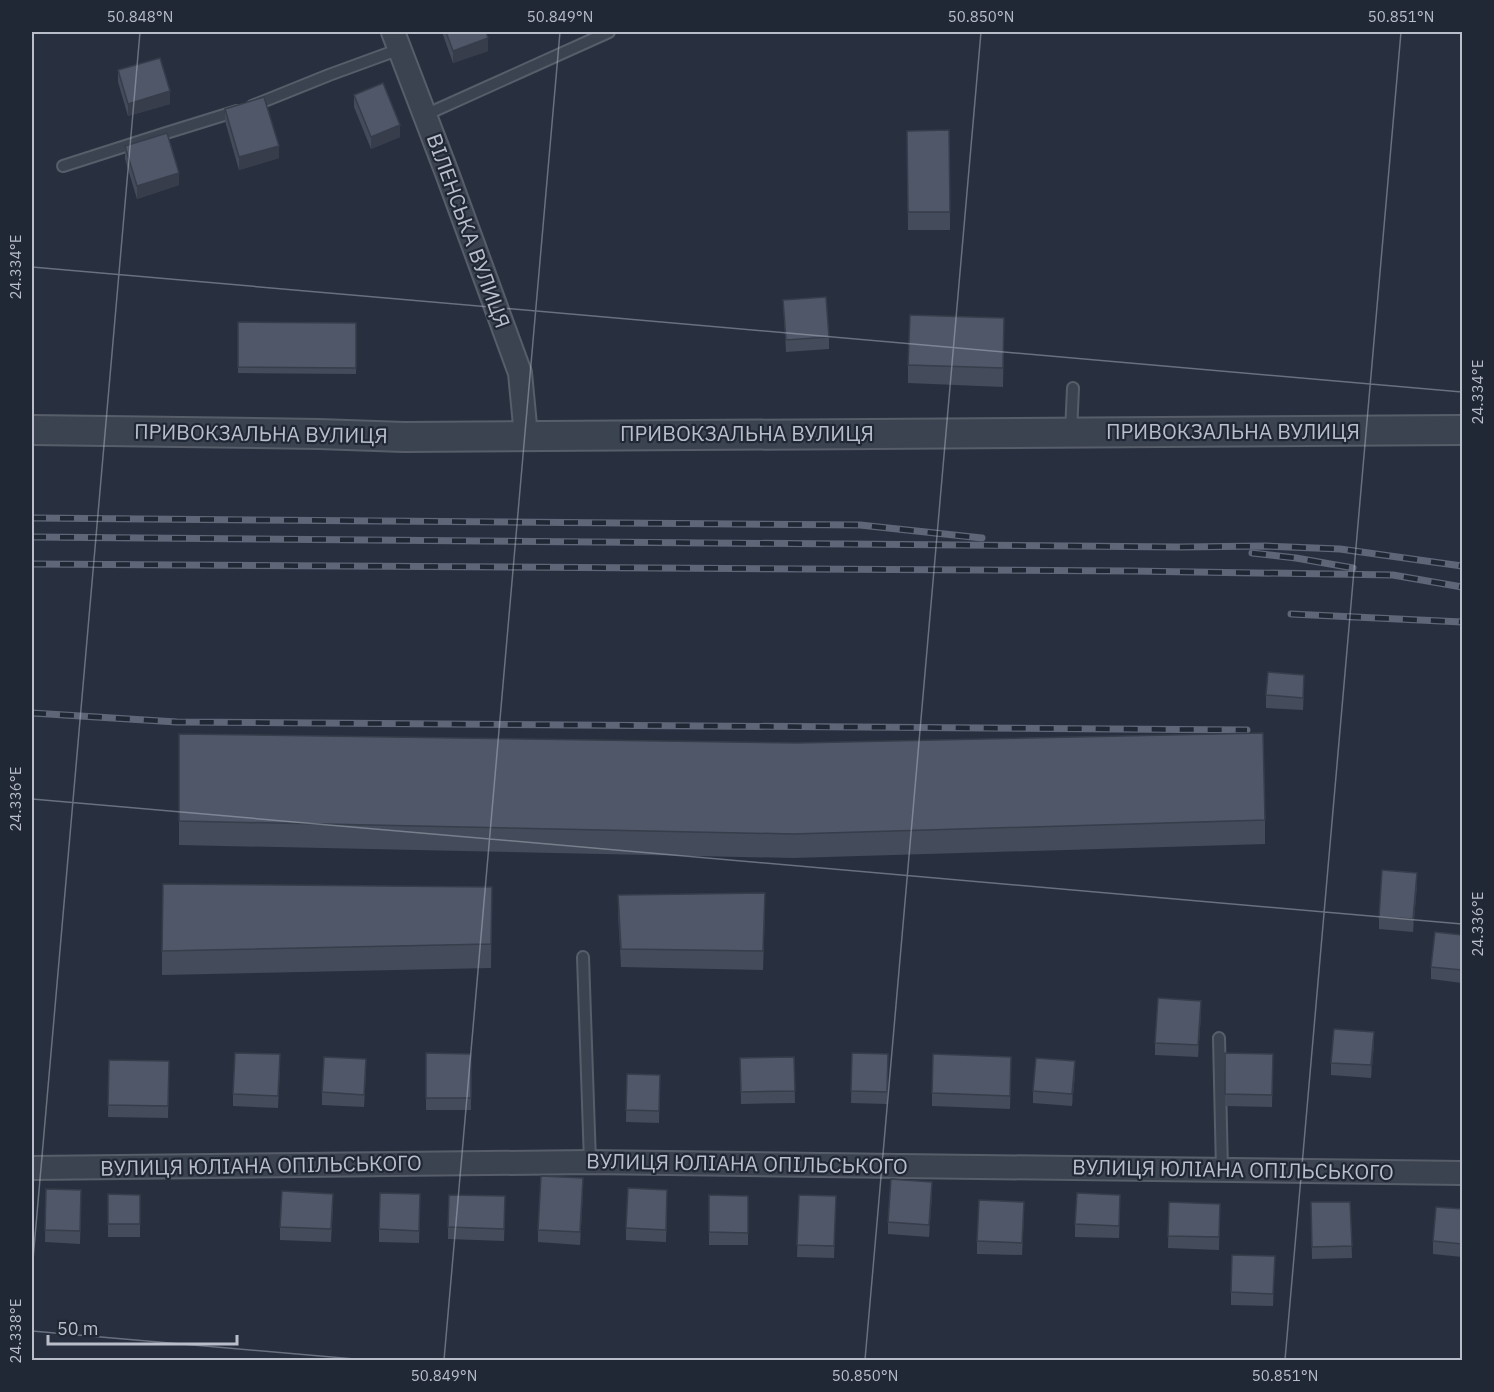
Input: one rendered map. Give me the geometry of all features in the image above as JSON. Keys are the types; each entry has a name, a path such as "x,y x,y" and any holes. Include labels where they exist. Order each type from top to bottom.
{"street":[{"name":"ВІЛЕНСЬКА ВУЛИЦЯ","path":"397,40 520,373 526,435"},
{"name":"ПРИВОКЗАЛЬНА ВУЛИЦЯ","path":"32,430 404,436 1462,430"},
{"name":"ВУЛИЦЯ ЮЛІАНА ОПІЛЬСЬКОГО","path":"32,1168 590,1162 1462,1173"}],"lane":[{"path":"425,115 609,32"},
{"path":"63,166 245,109 329,75 397,40"},
{"path":"1071,433 1073,388"},
{"path":"583,957 590,1162"},
{"path":"1219,1038 1222,1170"}],"building":[{"path":"446,32 486,32 488,38 453,51"},
{"path":"160,58 170,91 128,104 118,70"},
{"path":"383,83 400,125 371,137 354,95"},
{"path":"264,97 279,146 239,157 225,109"},
{"path":"949,130 950,212 908,212 907,131"},
{"path":"167,133 179,173 137,186 125,146"},
{"path":"826,297 829,337 786,340 783,300"},
{"path":"910,315 1004,318 1003,368 908,365"},
{"path":"238,322 356,323 356,368 238,367"},
{"path":"1268,672 1304,675 1303,698 1266,695"},
{"path":"1263,733 1265,820 793,834 179,821 179,734 796,743"},
{"path":"1382,870 1417,873 1413,919 1379,917"},
{"path":"163,884 492,887 491,944 162,951"},
{"path":"765,893 763,951 621,949 618,895"},
{"path":"1435,932 1462,935 1462,970 1431,967"},
{"path":"1158,998 1201,1001 1198,1045 1155,1043"},
{"path":"1334,1029 1374,1032 1371,1065 1331,1063"},
{"path":"235,1053 280,1054 278,1096 233,1094"},
{"path":"426,1053 471,1054 471,1098 426,1098"},
{"path":"852,1053 888,1054 887,1092 851,1091"},
{"path":"1225,1053 1273,1054 1272,1095 1225,1094"},
{"path":"933,1054 1011,1057 1010,1096 932,1093"},
{"path":"324,1057 366,1059 364,1095 322,1092"},
{"path":"794,1057 795,1091 741,1092 740,1058"},
{"path":"1036,1058 1075,1061 1072,1094 1033,1091"},
{"path":"109,1060 169,1061 168,1106 108,1105"},
{"path":"627,1074 660,1075 659,1111 626,1110"},
{"path":"541,1176 583,1178 580,1232 538,1230"},
{"path":"891,1179 932,1182 929,1225 888,1222"},
{"path":"628,1188 667,1190 666,1230 626,1228"},
{"path":"46,1189 81,1190 80,1231 45,1230"},
{"path":"282,1191 333,1194 331,1229 280,1227"},
{"path":"380,1193 420,1194 419,1231 379,1229"},
{"path":"1077,1193 1120,1195 1119,1226 1075,1224"},
{"path":"108,1194 140,1195 140,1224 108,1224"},
{"path":"449,1195 505,1196 504,1229 448,1227"},
{"path":"709,1195 748,1196 748,1233 709,1232"},
{"path":"799,1195 836,1196 834,1246 797,1245"},
{"path":"979,1200 1024,1202 1022,1243 977,1241"},
{"path":"1169,1202 1220,1204 1219,1237 1168,1236"},
{"path":"1311,1202 1350,1202 1352,1246 1312,1247"},
{"path":"1436,1207 1462,1209 1462,1244 1433,1241"},
{"path":"1232,1255 1275,1256 1273,1294 1231,1292"}],"railway":[{"path":"32,518 860,525 982,538"},
{"path":"32,537 1265,546 1340,549 1462,566"},
{"path":"1252,553 1353,568"},
{"path":"32,564 1131,571 1393,575 1462,587"},
{"path":"1291,614 1462,622"},
{"path":"32,713 177,722 1247,730"}]}
